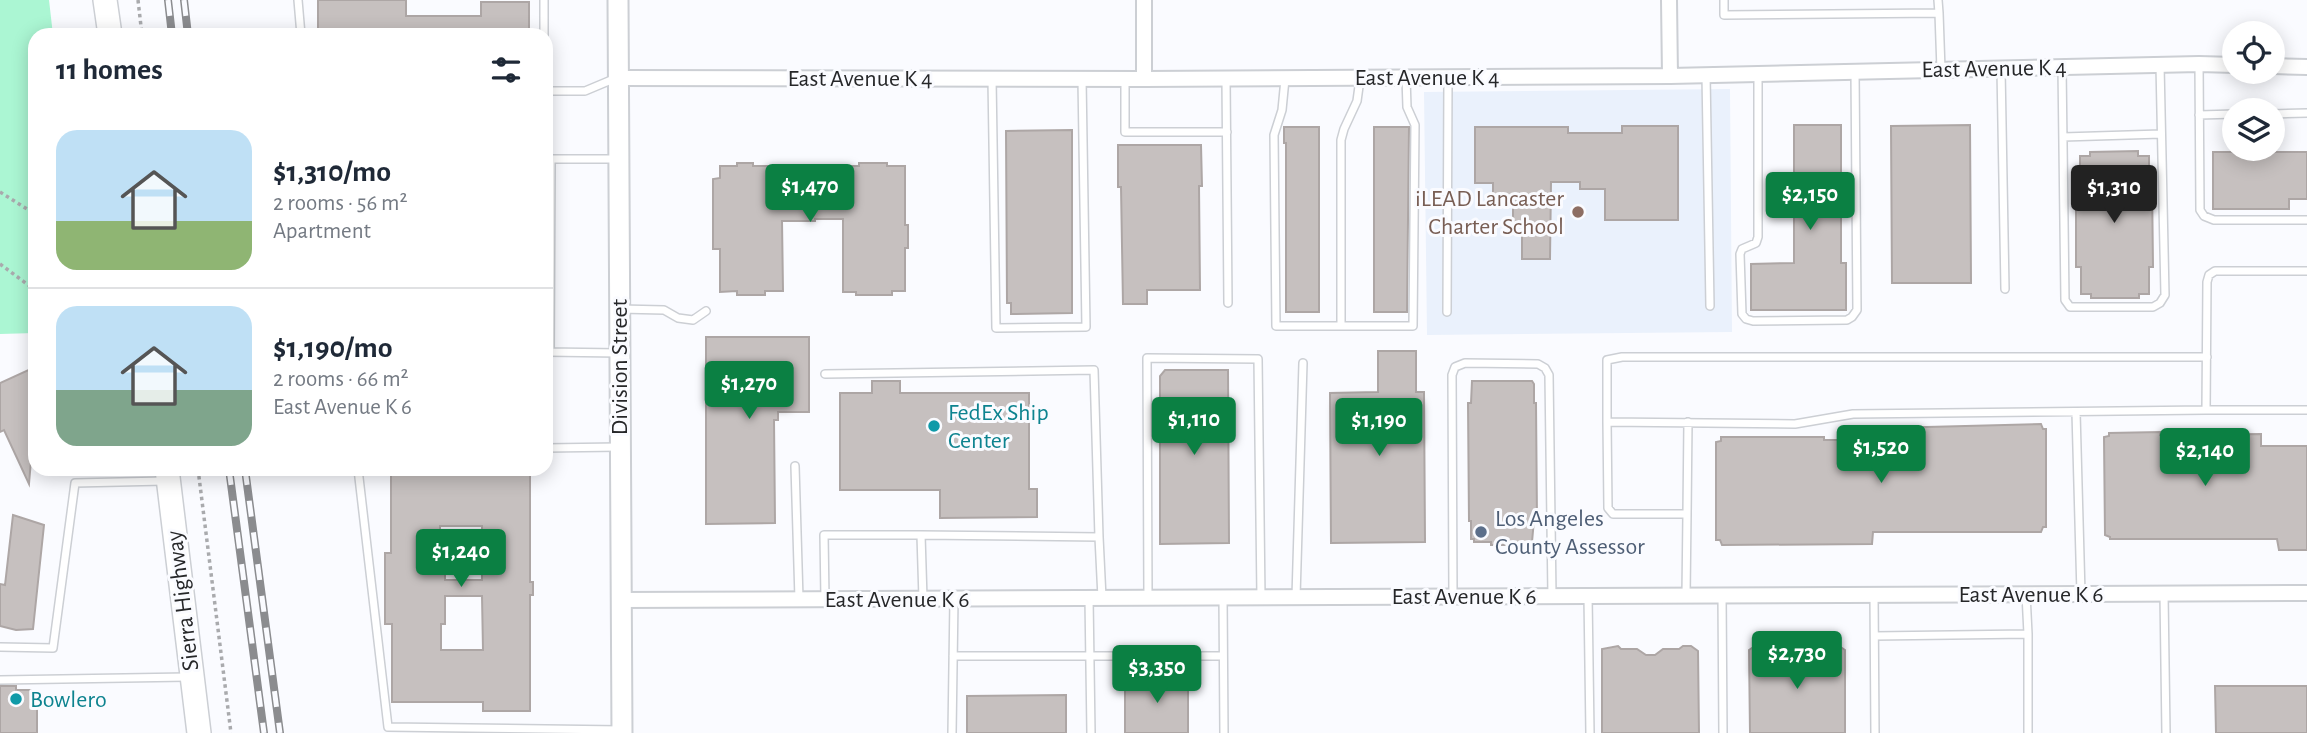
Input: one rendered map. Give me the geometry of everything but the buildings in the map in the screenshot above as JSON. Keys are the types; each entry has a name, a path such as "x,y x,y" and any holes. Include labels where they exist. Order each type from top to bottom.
{"main road":[{"path":"106,0 109,28"},
{"name":"Division Street","path":"618,0 622,732"},
{"name":"Sierra Highway","path":"167,476 199,733"}],"street":[{"path":"1144,0 1144,79"},
{"path":"1669,0 1670,76"},
{"name":"East Avenue K 4","path":"618,78 1670,76 2222,65"},
{"path":"2285,66 2307,67"},
{"name":"East Avenue K 6","path":"620,600 2307,593"}],"lane":[{"path":"298,0 300,28"},
{"path":"544,0 544,28"},
{"path":"1724,0 1724,15 1938,13"},
{"path":"1938,0 1941,69"},
{"path":"2062,67 2065,300 2070,307 2153,307 2161,303 2165,295 2160,64"},
{"path":"2199,64 2200,210 2204,216 2214,220 2307,220"},
{"path":"2001,68 2005,289"},
{"path":"1758,74 1758,237 1756,243 1742,249 1740,254 1742,314 1753,321 1847,320 1857,310 1854,72"},
{"path":"1706,75 1710,306"},
{"path":"1447,312 1448,77"},
{"path":"553,91 584,91 618,78"},
{"path":"992,78 996,328 1086,327 1082,79"},
{"path":"1226,78 1228,303"},
{"path":"1285,78 1282,110 1274,135 1276,327 1413,326 1415,125 1407,107 1406,78"},
{"path":"1341,326 1341,140 1357,101 1360,78"},
{"path":"1125,79 1125,132 1227,132"},
{"path":"2285,114 2307,113"},
{"path":"2199,115 2222,114"},
{"path":"2063,137 2161,134"},
{"path":"553,159 619,159"},
{"path":"2207,410 2209,275 2215,271 2307,271"},
{"path":"619,309 664,310 678,318 693,320 706,311"},
{"path":"553,352 619,353"},
{"path":"1687,514 1613,514 1608,508 1607,360 1622,357 2207,357"},
{"path":"1148,598 1147,358 1258,359 1261,597"},
{"path":"1296,597 1303,363"},
{"path":"1453,597 1452,375 1455,367 1465,363 1538,364 1545,368 1549,375 1552,596"},
{"path":"825,374 1094,370 1100,537 1090,657 1091,733"},
{"path":"1607,422 1795,424 1853,414 2307,410"},
{"path":"2076,412 2081,594"},
{"path":"1686,596 1688,422"},
{"path":"553,448 620,447"},
{"path":"795,466 799,599"},
{"path":"0,647 53,648 75,483 156,476"},
{"path":"359,476 388,727 622,732"},
{"path":"825,599 824,535 1100,537"},
{"path":"921,535 923,598"},
{"path":"2026,594 2028,733"},
{"path":"2164,594 2166,733"},
{"path":"1874,595 1875,733"},
{"path":"1588,596 1590,733"},
{"path":"1722,596 1723,733"},
{"path":"1223,597 1224,733"},
{"path":"952,733 954,598"},
{"path":"1875,636 2028,634"},
{"path":"953,656 1223,656"},
{"path":"0,680 191,677"}],"path":[{"path":"138,0 141,28"},
{"path":"0,192 28,210"},
{"path":"0,264 28,285"},
{"path":"199,476 231,733"}],"shaded area":[{"name":"iLEAD Lancaster Charter School","path":"1730,89 1732,332 1427,335 1424,92"}],"green space":[{"path":"0,0 49,0 52,28 28,28 28,333 0,334"}],"railway":[{"path":"168,0 171,28"},
{"path":"184,0 187,28"},
{"path":"230,476 264,733"},
{"path":"246,476 280,733"}],"place":[{"name":"iLEAD Lancaster Charter School","path":"1578,212"},
{"name":"FedEx Ship Center","path":"934,426"},
{"name":"Los Angeles County Assessor","path":"1481,532"},
{"name":"Bowlero","path":"16,699"}]}
